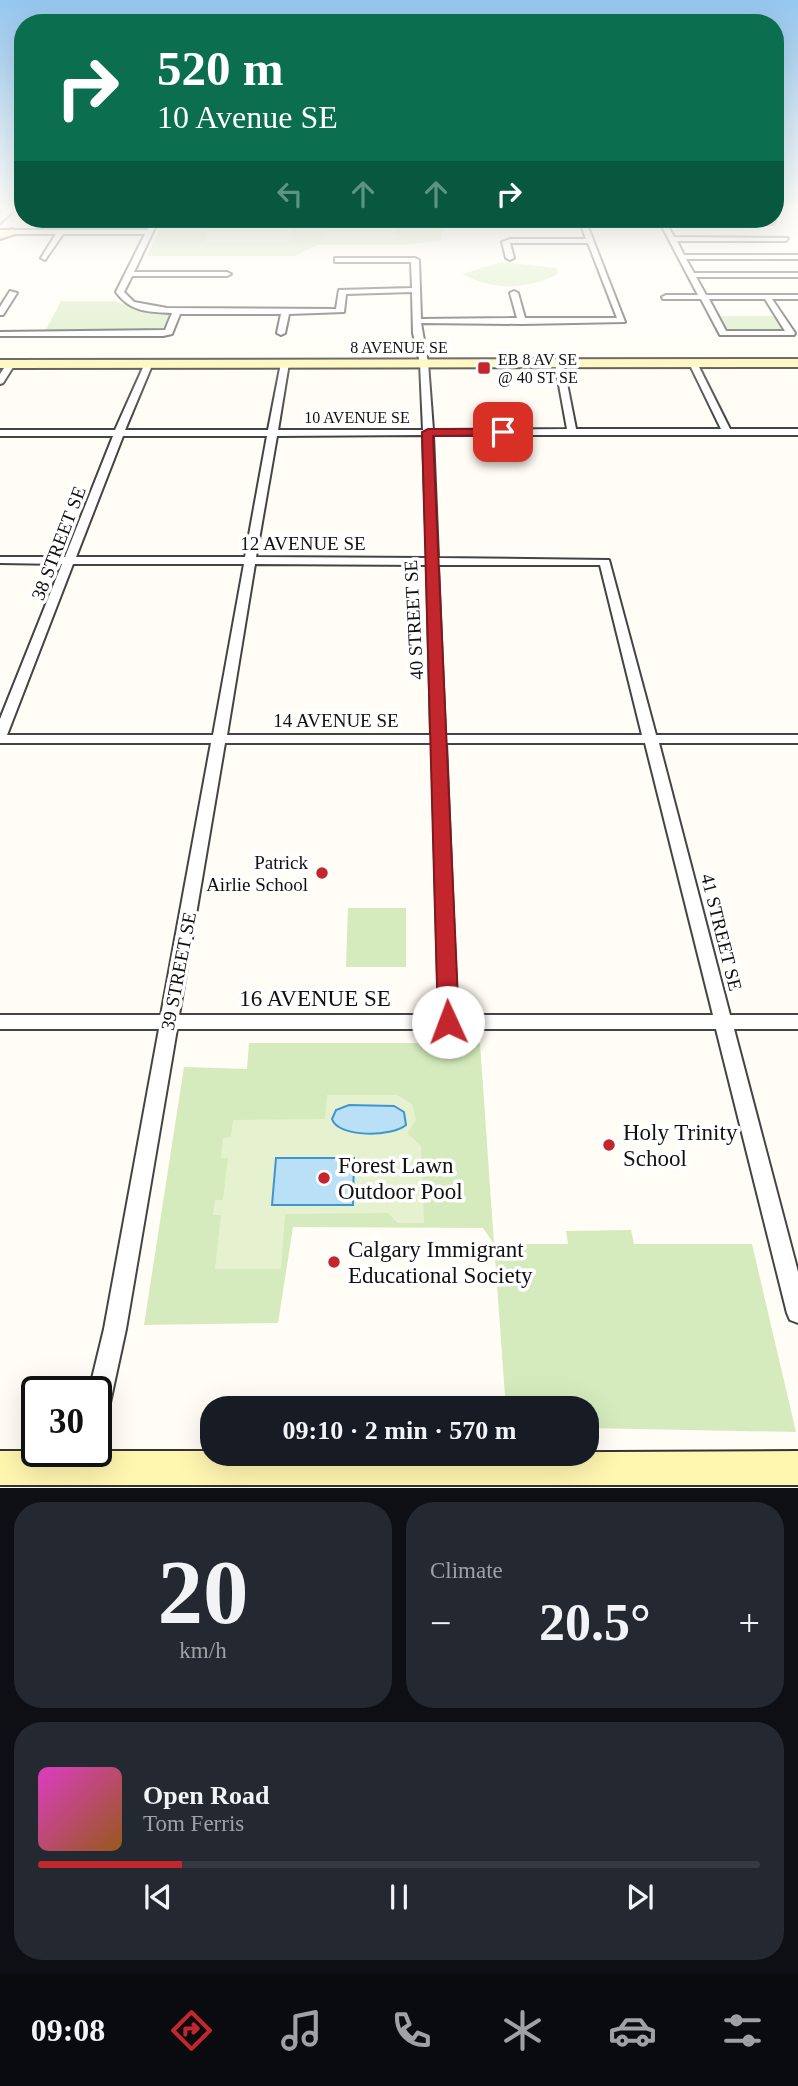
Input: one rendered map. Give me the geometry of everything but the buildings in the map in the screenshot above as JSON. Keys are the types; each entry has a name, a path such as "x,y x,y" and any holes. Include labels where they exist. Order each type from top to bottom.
{"street":[{"path":"126,279 120,292 130,304 148,309 177,311 341,310 342,292 349,290 416,290"},
{"name":"40 STREET SE","path":"416,279 428,432 448,1022"},
{"path":"417,321 622,320 606,279"},
{"path":"693,279 723,333 791,333 767,297"},
{"path":"0,313 13,293"},
{"path":"513,293 522,322"},
{"path":"666,297 798,297"},
{"path":"0,334 163,334 169,332 177,311"},
{"path":"281,332 286,311"},
{"name":"38 STREET SE","path":"0,738 149,363"},
{"name":"39 STREET SE","path":"104,1376 115,1329 275,433 285,363"},
{"path":"559,363 572,432"},
{"path":"693,363 727,432"},
{"name":"8 AVENUE SE","path":"6,364 798,363"},
{"path":"0,381 6,364"},
{"name":"10 AVENUE SE","path":"0,433 798,432"},
{"name":"12 AVENUE SE","path":"0,560 605,562"},
{"name":"41 STREET SE","path":"605,562 798,1313"},
{"name":"14 AVENUE SE","path":"0,738 798,739"},
{"name":"16 AVENUE SE","path":"0,1022 798,1022"},
{"path":"112,1460 798,1468"},
{"path":"0,1468 21,1466"}],"green space":[{"path":"545,279 522,286 498,286 474,280"},
{"path":"61,301 115,301 135,309 166,313 169,316 164,327 156,331 45,331"},
{"path":"719,316 774,316 782,328 777,331 738,331 726,328"},
{"path":"348,908 406,908 406,967 346,967"},
{"path":"249,1043 480,1043 494,1244 483,1228 293,1227 278,1323 144,1325 184,1067 247,1069"},
{"name":"Forest Lawn Outdoor Pool","path":"327,1095 397,1095 412,1104 416,1120 407,1133 421,1146 424,1223 398,1223 388,1213 285,1214 281,1269 215,1269 221,1215 213,1215 215,1200 223,1200 228,1158 221,1158 223,1138 231,1137 233,1120 325,1119"},
{"path":"631,1230 634,1244 752,1244 796,1432 599,1428 599,1396 505,1396 494,1244 568,1244 566,1231"}],"water":[{"path":"349,1105 394,1106 404,1112 406,1125 389,1132 366,1134 344,1130 332,1119 336,1110"},
{"path":"276,1158 354,1158 353,1205 272,1205"}],"place":[{"name":"EB 8 AV SE @ 40 ST SE","path":"484,368"},
{"name":"Patrick Airlie School","path":"322,873"},
{"name":"Holy Trinity School","path":"609,1145"},
{"name":"Forest Lawn Outdoor Pool","path":"324,1178"},
{"name":"Calgary Immigrant Educational Society","path":"334,1262"}],"route":[{"path":"448,1022 428,432 503,432"}]}
